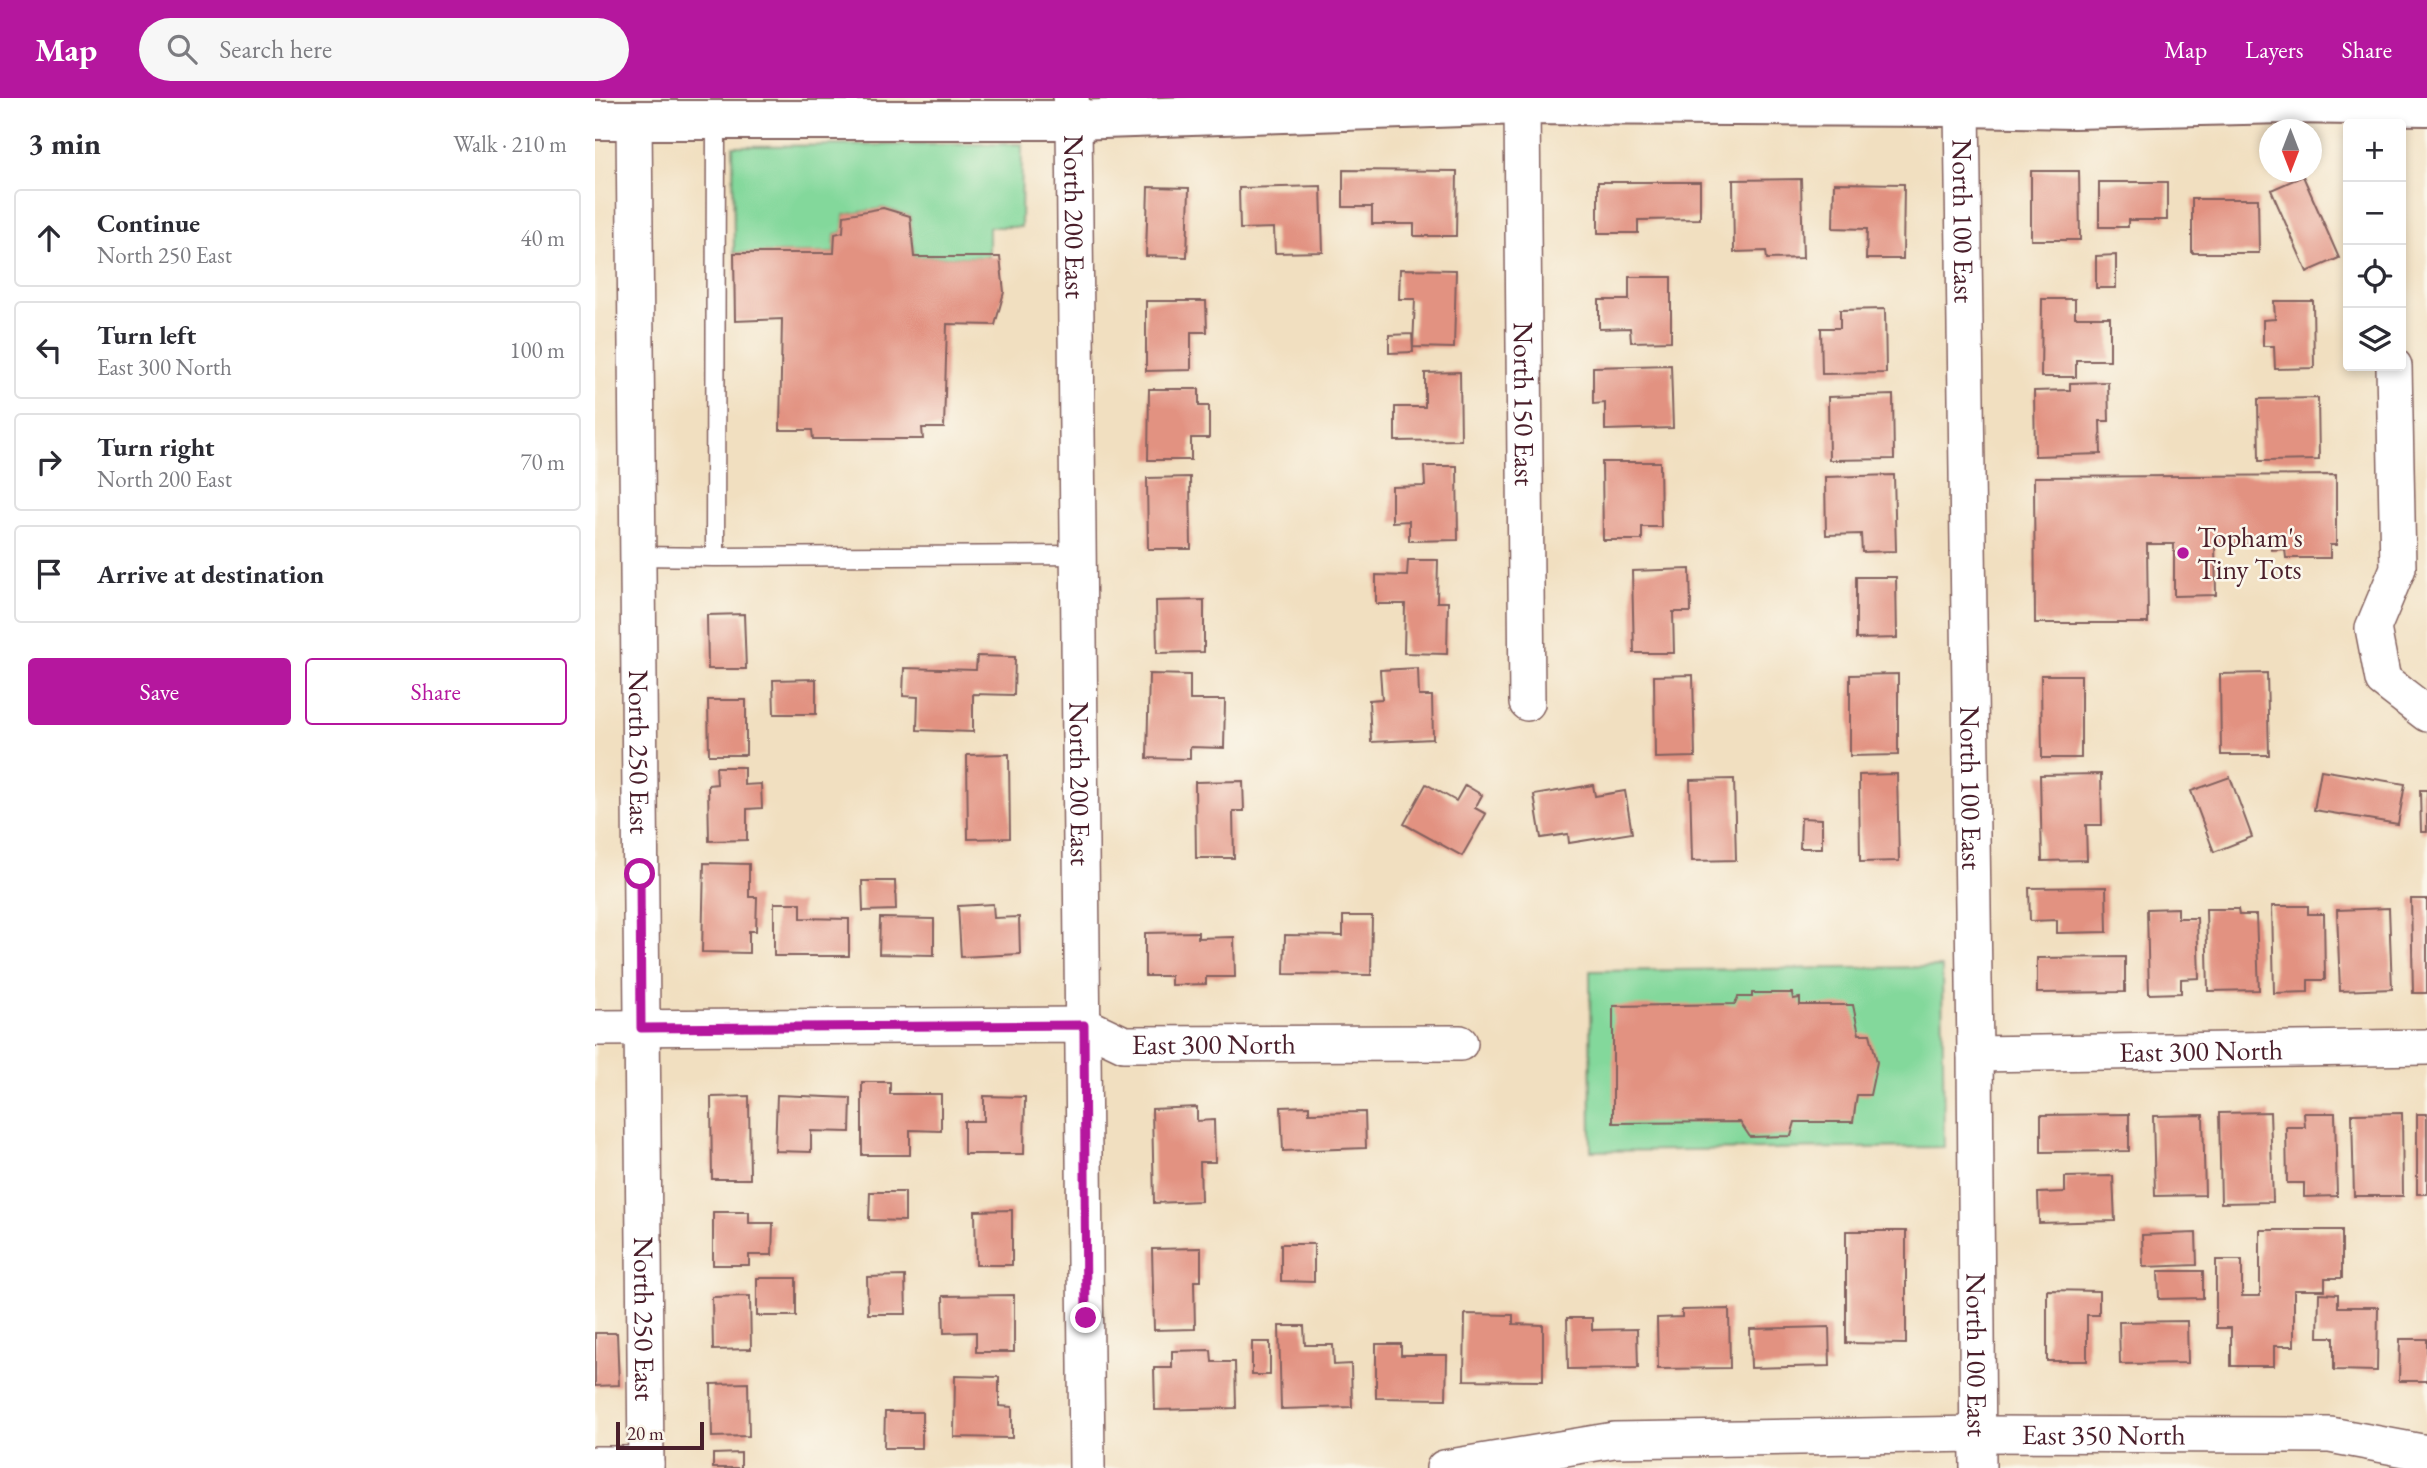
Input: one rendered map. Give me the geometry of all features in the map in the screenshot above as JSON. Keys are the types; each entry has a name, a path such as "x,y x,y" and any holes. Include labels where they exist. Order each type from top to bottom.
{"street":[{"path":"595,120 716,120 1072,109 1416,103 1719,103 1962,107 2285,104 2389,110 2427,106"},
{"name":"North 150 East","path":"1522,105 1527,703"},
{"name":"North 100 East","path":"1962,107 1978,1451"},
{"name":"North 200 East","path":"1072,109 1087,1468"},
{"name":"North 250 East","path":"634,120 646,1466"},
{"path":"2394,371 2398,568 2374,628 2383,680 2427,714"},
{"name":"East 300 North","path":"595,1028 1084,1025 1124,1045 1460,1043"},
{"name":"East 300 North","path":"1975,1054 2427,1046"},
{"name":"East 350 North","path":"1444,1468 1614,1440 1978,1451 2330,1435 2427,1453"},
{"path":"595,1464 646,1466"}],"lane":[{"path":"715,557 716,120"},
{"path":"637,556 1078,555"}],"green space":[{"path":"1022,144 1021,227 989,227 989,257 914,257 910,216 883,208 844,215 843,232 835,234 834,253 734,253 733,146"},
{"path":"1942,967 1944,1147 1591,1151 1590,971"}],"building":[{"path":"1343,170 1457,171 1456,236 1414,236 1414,224 1372,224 1372,207 1343,207"},
{"path":"2031,171 2079,171 2080,240 2031,240"},
{"path":"1801,179 1803,258 1767,259 1766,251 1734,252 1733,180"},
{"path":"1598,182 1700,182 1700,219 1638,220 1638,233 1598,233"},
{"path":"2099,182 2167,182 2167,220 2128,220 2128,227 2099,227"},
{"path":"2289,182 2306,182 2339,258 2307,272 2271,190"},
{"path":"1834,183 1904,184 1903,259 1866,259 1867,229 1833,228"},
{"path":"1321,186 1323,252 1275,253 1274,228 1240,229 1239,188"},
{"path":"1148,187 1189,188 1187,257 1146,256"},
{"path":"2192,199 2258,199 2259,253 2192,253"},
{"path":"883,208 910,216 914,257 1000,257 1004,292 995,325 947,324 944,428 922,428 923,439 813,439 812,430 780,430 782,319 735,321 734,253 834,253 835,234 843,232 844,215"},
{"path":"2116,255 2116,288 2096,288 2096,256"},
{"path":"1400,269 1456,270 1454,348 1413,347 1415,299 1399,299"},
{"path":"1629,277 1671,277 1671,341 1631,342 1630,328 1599,329 1599,300 1629,300"},
{"path":"2042,299 2075,299 2075,317 2110,317 2110,360 2076,360 2076,377 2041,377"},
{"path":"1146,301 1206,301 1207,332 1191,332 1191,370 1146,371"},
{"path":"2274,301 2313,301 2314,368 2275,369 2274,346 2263,346 2263,320 2275,319"},
{"path":"1885,309 1886,373 1822,374 1821,328 1840,328 1840,310"},
{"path":"1412,334 1413,352 1389,353 1389,335"},
{"path":"1671,365 1673,428 1605,430 1605,403 1593,404 1593,367"},
{"path":"1460,372 1461,440 1395,441 1395,407 1425,407 1425,373"},
{"path":"2108,382 2109,421 2100,421 2101,454 2035,456 2034,391 2070,390 2070,383"},
{"path":"1149,389 1199,389 1199,406 1209,406 1209,438 1191,438 1191,460 1148,460"},
{"path":"1893,395 1894,459 1829,460 1828,397"},
{"path":"2318,398 2319,460 2259,461 2258,399"},
{"path":"1602,462 1660,462 1661,527 1642,527 1642,540 1603,540"},
{"path":"1424,466 1457,466 1458,540 1409,541 1409,521 1392,522 1392,487 1425,486"},
{"path":"1894,475 1896,551 1862,552 1861,534 1826,535 1825,477"},
{"path":"2336,475 2336,545 2330,545 2330,558 2286,558 2285,549 2271,550 2271,544 2215,544 2216,595 2174,596 2174,544 2147,544 2148,623 2035,623 2034,477"},
{"path":"1190,477 1191,549 1148,549 1147,478"},
{"path":"1408,560 1438,560 1437,602 1448,602 1447,654 1404,653 1405,604 1376,604 1376,575 1407,576"},
{"path":"1690,569 1691,612 1673,612 1674,653 1634,653 1632,571"},
{"path":"1856,577 1896,577 1897,638 1856,639"},
{"path":"1204,600 1204,652 1157,653 1156,601"},
{"path":"744,614 746,669 708,669 707,615"},
{"path":"977,656 1015,657 1014,695 973,694 973,732 917,730 918,697 903,696 904,668 976,670"},
{"path":"1418,668 1419,696 1432,696 1433,739 1371,742 1369,700 1382,699 1380,670"},
{"path":"2267,673 2269,755 2221,755 2220,674"},
{"path":"1149,674 1190,675 1190,700 1225,700 1224,748 1190,747 1190,759 1147,758"},
{"path":"1898,674 1898,755 1850,756 1850,675"},
{"path":"1693,675 1695,757 1655,758 1654,676"},
{"path":"2041,675 2081,675 2081,758 2042,758"},
{"path":"816,679 816,714 774,714 773,680"},
{"path":"708,700 746,700 746,755 709,755"},
{"path":"1009,754 1010,838 968,839 967,755"},
{"path":"716,767 744,767 744,785 761,784 762,808 747,809 747,840 709,841 708,785 717,784"},
{"path":"2321,770 2405,784 2398,824 2314,810"},
{"path":"1897,774 1899,861 1860,862 1859,775"},
{"path":"2101,774 2102,825 2086,825 2087,860 2042,861 2040,775"},
{"path":"2230,777 2252,837 2214,852 2191,791"},
{"path":"1734,779 1736,860 1692,861 1690,780"},
{"path":"1243,781 1244,811 1233,811 1234,858 1196,858 1195,782"},
{"path":"1426,784 1456,801 1465,785 1482,795 1475,808 1486,814 1462,856 1404,824"},
{"path":"1593,785 1595,796 1625,791 1632,833 1569,843 1568,834 1541,838 1534,795"},
{"path":"2420,790 2427,790 2427,832 2421,832"},
{"path":"1801,818 1822,819 1822,848 1800,848"},
{"path":"704,863 749,864 749,897 757,897 756,931 749,931 749,953 702,952"},
{"path":"862,881 895,881 896,910 863,911"},
{"path":"2106,887 2107,932 2057,933 2057,920 2030,921 2029,888"},
{"path":"2411,899 2427,899 2427,993 2413,993"},
{"path":"774,903 801,903 801,918 849,919 849,956 774,956"},
{"path":"993,904 994,918 1019,917 1020,954 961,957 958,906"},
{"path":"2272,906 2308,906 2308,914 2324,914 2325,980 2308,980 2308,992 2274,993"},
{"path":"2178,908 2178,918 2197,918 2199,978 2181,979 2181,993 2149,994 2147,909"},
{"path":"2389,908 2392,989 2340,991 2337,910"},
{"path":"2206,909 2238,909 2239,915 2256,915 2259,990 2208,991"},
{"path":"1343,916 1372,916 1371,975 1284,974 1285,935 1343,936"},
{"path":"880,918 934,919 934,955 879,954"},
{"path":"1198,932 1198,938 1234,937 1235,977 1206,977 1206,984 1171,985 1171,976 1145,976 1145,933"},
{"path":"2125,957 2125,992 2037,993 2037,958"},
{"path":"1752,993 1792,993 1793,999 1800,998 1800,1005 1853,1005 1859,1034 1870,1034 1877,1062 1870,1095 1857,1095 1853,1122 1795,1122 1791,1136 1750,1137 1740,1122 1613,1123 1613,1006 1735,1004 1738,997 1752,997"},
{"path":"862,1082 890,1082 890,1094 941,1094 941,1131 910,1130 910,1155 862,1155"},
{"path":"777,1095 851,1098 850,1132 811,1131 811,1152 775,1151"},
{"path":"749,1096 750,1179 712,1179 711,1097"},
{"path":"984,1096 1025,1097 1024,1154 964,1154 964,1121 984,1121"},
{"path":"1309,1106 1309,1113 1365,1112 1366,1148 1283,1151 1281,1107"},
{"path":"1197,1107 1197,1121 1214,1120 1215,1162 1200,1162 1201,1201 1154,1203 1152,1109"},
{"path":"2270,1112 2273,1202 2221,1203 2219,1113"},
{"path":"2304,1113 2335,1113 2337,1196 2304,1197 2304,1183 2287,1183 2286,1127 2305,1127"},
{"path":"2402,1113 2403,1196 2354,1196 2352,1114"},
{"path":"2129,1114 2129,1151 2041,1152 2041,1115"},
{"path":"2417,1114 2427,1114 2427,1194 2417,1194"},
{"path":"2203,1115 2205,1195 2155,1196 2153,1116"},
{"path":"2113,1176 2115,1221 2039,1223 2038,1193 2065,1192 2065,1177"},
{"path":"870,1192 905,1192 905,1221 869,1220"},
{"path":"1012,1210 1012,1265 976,1265 975,1211"},
{"path":"713,1212 749,1212 749,1223 773,1223 772,1255 749,1255 749,1265 713,1265"},
{"path":"2260,1230 2342,1230 2342,1278 2325,1278 2325,1290 2294,1290 2294,1346 2274,1346 2274,1366 2231,1366 2231,1328 2216,1328 2216,1260 2242,1260 2242,1296 2260,1296"},
{"path":"1846,1231 1906,1231 1906,1344 1846,1343"},
{"path":"2196,1233 2197,1265 2143,1267 2142,1235"},
{"path":"1281,1244 1314,1244 1314,1282 1281,1281"},
{"path":"1201,1248 1201,1281 1194,1281 1195,1329 1154,1330 1152,1249"},
{"path":"2158,1271 2203,1271 2203,1298 2159,1299"},
{"path":"905,1276 906,1314 868,1314 867,1277"},
{"path":"757,1278 796,1278 796,1316 757,1316"},
{"path":"2047,1290 2099,1291 2099,1315 2087,1315 2087,1361 2047,1361"},
{"path":"2319,1293 2338,1294 2338,1307 2378,1307 2377,1371 2334,1370 2334,1337 2318,1337"},
{"path":"1014,1295 1014,1352 976,1352 976,1332 944,1333 943,1296"},
{"path":"750,1296 751,1349 713,1350 712,1297"},
{"path":"1729,1309 1730,1368 1658,1369 1657,1318 1682,1317 1682,1310"},
{"path":"1465,1314 1513,1315 1513,1324 1543,1325 1543,1381 1464,1380"},
{"path":"1567,1318 1592,1318 1592,1330 1637,1329 1638,1368 1568,1369"},
{"path":"2187,1321 2188,1363 2120,1364 2119,1322"},
{"path":"1279,1326 1304,1326 1305,1345 1333,1345 1334,1365 1351,1364 1352,1407 1281,1409"},
{"path":"1829,1327 1830,1366 1751,1368 1750,1329"},
{"path":"595,1333 617,1333 619,1385 595,1386"},
{"path":"2400,1339 2427,1339 2427,1381 2399,1381"},
{"path":"1252,1342 1270,1342 1270,1375 1252,1375"},
{"path":"1376,1344 1401,1344 1401,1355 1447,1355 1446,1399 1376,1398"},
{"path":"1211,1350 1212,1362 1235,1362 1236,1408 1155,1410 1154,1368 1172,1368 1172,1351"},
{"path":"955,1376 999,1377 999,1406 1012,1407 1012,1438 954,1437"},
{"path":"748,1383 749,1436 712,1437 711,1384"},
{"path":"885,1412 922,1412 922,1448 884,1448"},
{"path":"741,1453 741,1468 713,1468 713,1454"}],"place":[{"name":"Topham's Tiny Tots","path":"2183,553"}],"route":[{"path":"640,874 641,1028 1084,1025 1086,1318"}]}
